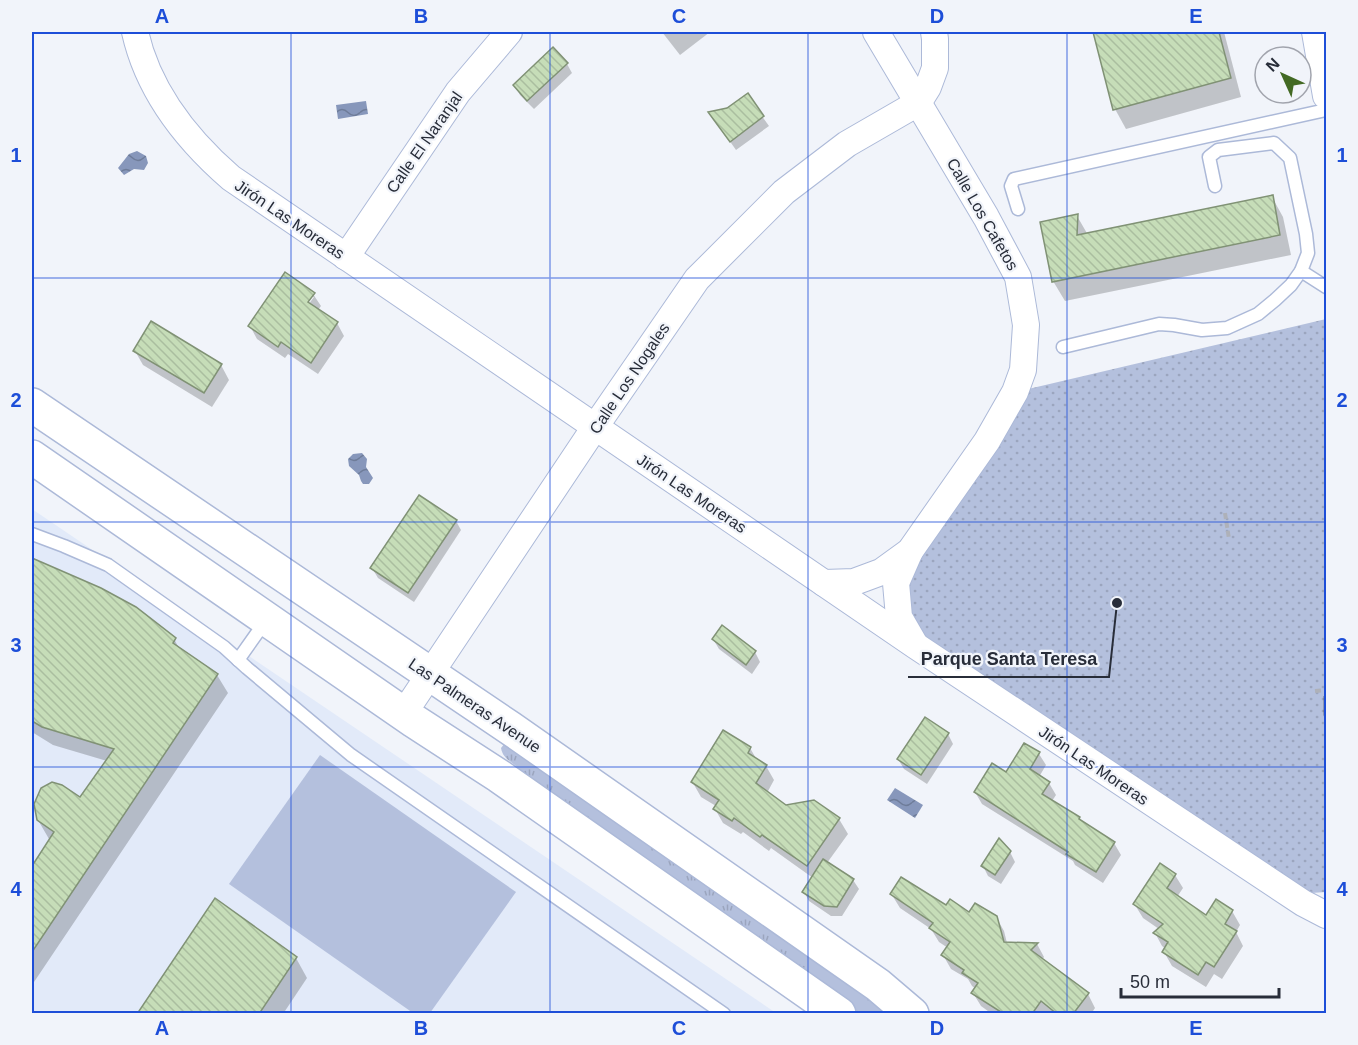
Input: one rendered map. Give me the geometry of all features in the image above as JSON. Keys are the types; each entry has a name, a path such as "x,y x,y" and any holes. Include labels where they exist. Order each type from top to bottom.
{"main road":[{"name":"Las Palmeras Avenue","path":"45,417 510,728 878,986 912,1014"},
{"path":"32,457 499,776 839,1014"},
{"path":"351,677 362,675 371,668 376,658 373,635"},
{"path":"499,776 493,766 491,755 500,735 510,728"}],"street":[{"name":"Jirón Las Moreras","path":"135,32 144,60 173,115 197,146 231,178 916,646 1315,901 1326,915"},
{"name":"Calle El Naranjal","path":"346,256 458,92 509,32"},
{"name":"Calle Los Cafetos","path":"876,32 986,217 1018,277 1026,325 1023,370 1015,392 987,441 910,551 896,583 899,617 916,646"},
{"path":"918,103 928,87 935,68 934,32"},
{"path":"1315,32 1326,96"},
{"name":"Calle Los Nogales","path":"404,713 697,279 784,192 847,144 918,103"},
{"name":"Calle Los Cafetos","path":"824,583 854,582 881,572 910,551"}],"lane":[{"path":"1018,209 1011,186 1014,179 1326,110"},
{"path":"1063,347 1159,324 1202,330 1227,328 1258,314 1291,285 1301,271 1308,253 1290,158 1274,143 1218,150 1209,157 1215,186"},
{"path":"1301,271 1326,287"},
{"path":"32,534 108,565 224,647 351,755 724,1014"},
{"path":"238,660 267,619"}],"path":[{"path":"1225,513 1229,539"},
{"path":"1315,691 1326,690"}],"shaded area":[{"path":"32,509 776,1013 32,1013"}],"green space":[{"path":"1326,319 1326,892 1296,894 937,652 917,626 909,610 906,585 916,555 1024,390"},
{"path":"505,743 895,1013 859,1013 818,981 527,782 504,755 501,748"},
{"path":"320,755 516,892 430,1013 413,1013 229,884"}],"water":[{"path":"366,101 368,114 338,119 336,105"},
{"path":"137,151 146,156 148,163 144,170 134,169 124,175 118,168 129,154"},
{"path":"362,453 367,459 366,467 373,478 369,484 363,484 359,475 349,466 348,459 353,454"},
{"path":"895,788 923,805 915,818 887,800"}],"building":[{"path":"1093,32 1219,32 1231,78 1113,110"},
{"path":"553,47 568,63 527,101 513,85"},
{"path":"748,93 764,116 730,142 708,112 727,108"},
{"path":"1273,195 1280,235 1052,282 1040,222 1078,214 1077,235"},
{"path":"285,272 315,293 308,302 338,322 311,363 281,342 278,347 248,326"},
{"path":"151,321 222,364 204,393 133,351"},
{"path":"419,495 457,520 408,593 370,568"},
{"path":"32,558 101,588 136,607 176,638 173,643 218,674 32,952 32,866 54,832 37,820 34,804 41,788 52,782 62,785 80,797 114,749 42,727 32,721"},
{"path":"722,625 756,651 746,665 712,639"},
{"path":"925,717 949,733 921,775 897,759"},
{"path":"723,730 751,747 748,753 767,765 756,783 786,805 814,800 840,818 807,866 734,818 732,821 713,809 719,800 691,782"},
{"path":"1024,743 1040,752 1030,769 1050,782 1042,794 1115,842 1096,872 974,792 992,763 1006,772"},
{"path":"999,838 1011,851 995,875 981,866"},
{"path":"823,859 854,879 837,907 824,906 802,892"},
{"path":"1160,863 1176,874 1167,888 1206,915 1216,899 1233,910 1225,924 1237,931 1214,967 1206,962 1198,975 1162,952 1168,942 1153,933 1163,924 1133,904"},
{"path":"901,877 946,905 950,899 969,912 975,903 997,916 1004,942 1038,943 1031,950 1089,993 1073,1014 1057,1014 1041,1001 1032,1014 1004,1014 971,993 978,983 962,973 964,970 941,955 950,942 929,928 933,923 890,894"},
{"path":"215,898 297,957 259,1014 137,1014"}],"place":[{"name":"Parque Santa Teresa","path":"1117,603"}]}
